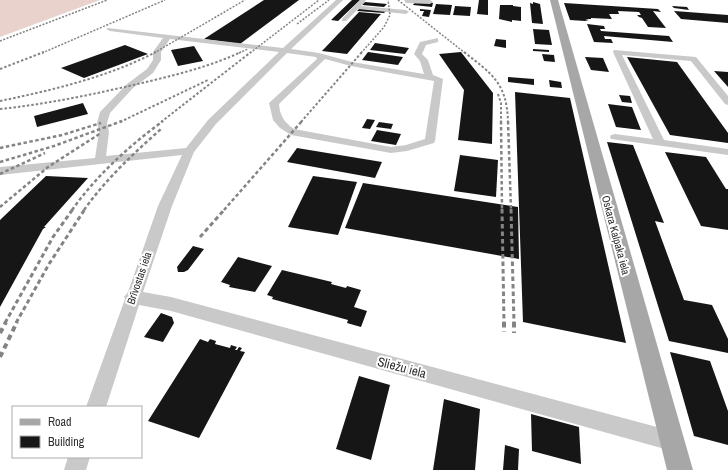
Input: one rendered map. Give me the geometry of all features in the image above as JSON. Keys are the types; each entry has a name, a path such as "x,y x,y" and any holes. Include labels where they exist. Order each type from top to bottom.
{"main road":[{"name":"Oskara Kalpaka iela","path":"554,0 680,470"}],"street":[{"name":"Brīvostas iela","path":"96,406 164,206 189,151 212,122 340,0"},
{"path":"344,20 366,0"},
{"path":"405,0 430,5 414,8 405,0"},
{"path":"357,7 406,12"},
{"path":"110,29 319,55 351,64 439,79 430,141 407,148 391,150 291,132 281,125 274,115 274,103 321,59 319,55"},
{"path":"100,160 104,132 102,123 105,112 130,86 150,71 157,60 157,52 168,37"},
{"path":"429,77 424,60 418,54 423,44 435,40"},
{"path":"660,143 617,52 693,59 728,102"},
{"path":"616,137 728,152"},
{"path":"0,170 189,151"},
{"name":"Sliežu iela","path":"132,297 171,304 672,441"},
{"path":"75,470 79,458"}],"shaded area":[{"path":"0,0 100,0 0,37"}],"building":[{"path":"264,0 299,0 240,44 204,39"},
{"path":"352,0 360,0 338,21 331,20"},
{"path":"479,0 488,0 488,15 477,14"},
{"path":"365,2 387,4 384,7 362,5"},
{"path":"415,2 433,3 432,7 413,5"},
{"path":"533,2 540,4 543,24 532,23 530,3 533,4"},
{"path":"564,3 658,9 661,12 653,11 666,28 648,27 642,18 637,15 641,15 639,12 618,11 619,14 609,14 612,19 591,18 585,19 589,20 585,21 570,20"},
{"path":"436,4 452,5 450,15 433,14"},
{"path":"500,5 513,5 521,7 521,21 512,20 512,22 499,19"},
{"path":"455,6 471,7 470,16 453,15"},
{"path":"672,6 687,7 689,10 674,8"},
{"path":"360,8 386,11 384,13 357,11"},
{"path":"420,9 431,10 429,17 422,16 424,11 420,11"},
{"path":"674,11 728,15 728,23 681,19"},
{"path":"359,12 381,14 347,54 322,51"},
{"path":"587,24 604,26 605,29 600,29 601,31 669,36 673,42 604,36 605,39 611,39 613,43 594,42"},
{"path":"533,29 549,30 552,45 535,44"},
{"path":"496,39 506,40 506,48 494,46"},
{"path":"375,43 409,48 405,54 370,50"},
{"path":"125,45 148,54 84,78 61,68"},
{"path":"194,46 203,61 178,66 171,50"},
{"path":"533,49 549,50 549,52 533,51"},
{"path":"368,52 403,57 398,65 362,60"},
{"path":"461,52 493,93 492,144 458,140 464,90 439,54"},
{"path":"542,54 554,55 555,62 544,61"},
{"path":"585,57 603,58 609,72 591,70"},
{"path":"627,57 677,62 728,133 728,143 670,135"},
{"path":"714,71 728,72 728,87"},
{"path":"508,77 534,79 534,85 508,82"},
{"path":"549,80 561,82 562,88 550,87"},
{"path":"515,92 570,98 626,343 523,322"},
{"path":"619,95 630,96 632,103 622,102"},
{"path":"83,103 88,114 37,127 34,116"},
{"path":"608,104 632,107 641,130 616,127"},
{"path":"367,119 375,120 370,129 362,128"},
{"path":"379,122 393,124 391,129 376,127"},
{"path":"377,130 401,134 396,145 371,141"},
{"path":"607,142 633,145 664,223 655,221 684,300 712,305 728,339 728,353 669,341"},
{"path":"297,148 382,162 375,178 287,162"},
{"path":"665,152 706,157 726,189 728,189 728,230 701,226"},
{"path":"460,155 498,160 496,197 454,191"},
{"path":"46,176 88,178 44,227 46,227 43,229 0,307 0,220"},
{"path":"313,176 357,182 338,235 288,227"},
{"path":"363,183 518,207 519,259 345,228"},
{"path":"193,246 204,249 188,270 178,272 177,267"},
{"path":"238,257 272,266 255,292 229,287 230,285 221,282"},
{"path":"282,270 332,282 331,284 346,288 347,286 361,290 354,307 367,311 361,327 347,323 348,320 272,299 273,297 267,295"},
{"path":"161,313 172,317 174,323 163,342 144,337"},
{"path":"200,339 208,342 210,339 216,341 215,344 230,348 231,345 237,347 235,350 239,347 242,348 240,351 245,352 199,438 148,421"},
{"path":"670,352 710,361 728,411 728,445 694,436"},
{"path":"359,376 390,385 371,460 336,449"},
{"path":"444,399 480,409 475,470 433,470"},
{"path":"531,414 579,427 581,464 532,451"},
{"path":"505,445 519,449 518,470 503,470"}],"railway":[{"path":"0,41 107,0"},
{"path":"42,53 165,0"},
{"path":"154,53 245,0"},
{"path":"250,53 319,0"},
{"path":"297,24 329,0"},
{"path":"361,53 384,27 390,15 388,0"},
{"path":"398,0 465,53"},
{"path":"239,53 248,49"},
{"path":"0,69 44,52"},
{"path":"0,109 71,98 142,83 179,74 241,52"},
{"path":"161,122 251,52"},
{"path":"301,122 362,52"},
{"path":"464,52 483,67 496,81 505,98 508,122"},
{"path":"0,101 100,76 154,53"},
{"path":"120,122 208,80"},
{"path":"498,94 501,103 501,121"},
{"path":"0,162 54,146 122,121"},
{"path":"72,210 92,185 114,162 163,121"},
{"path":"224,210 302,121"},
{"path":"501,121 502,210"},
{"path":"508,121 511,210"},
{"path":"0,148 62,135 101,123"},
{"path":"84,210 111,177 130,157 161,129"},
{"path":"0,207 48,167 101,133"},
{"path":"0,174 45,153"},
{"path":"5,323 53,237 73,209"},
{"path":"16,323 49,264 85,209"},
{"path":"200,237 225,209"},
{"path":"502,209 504,323"},
{"path":"511,209 514,323"},
{"path":"0,333 6,322"},
{"path":"0,357 17,322"},
{"path":"504,323 504,332"},
{"path":"514,323 514,333"}]}
